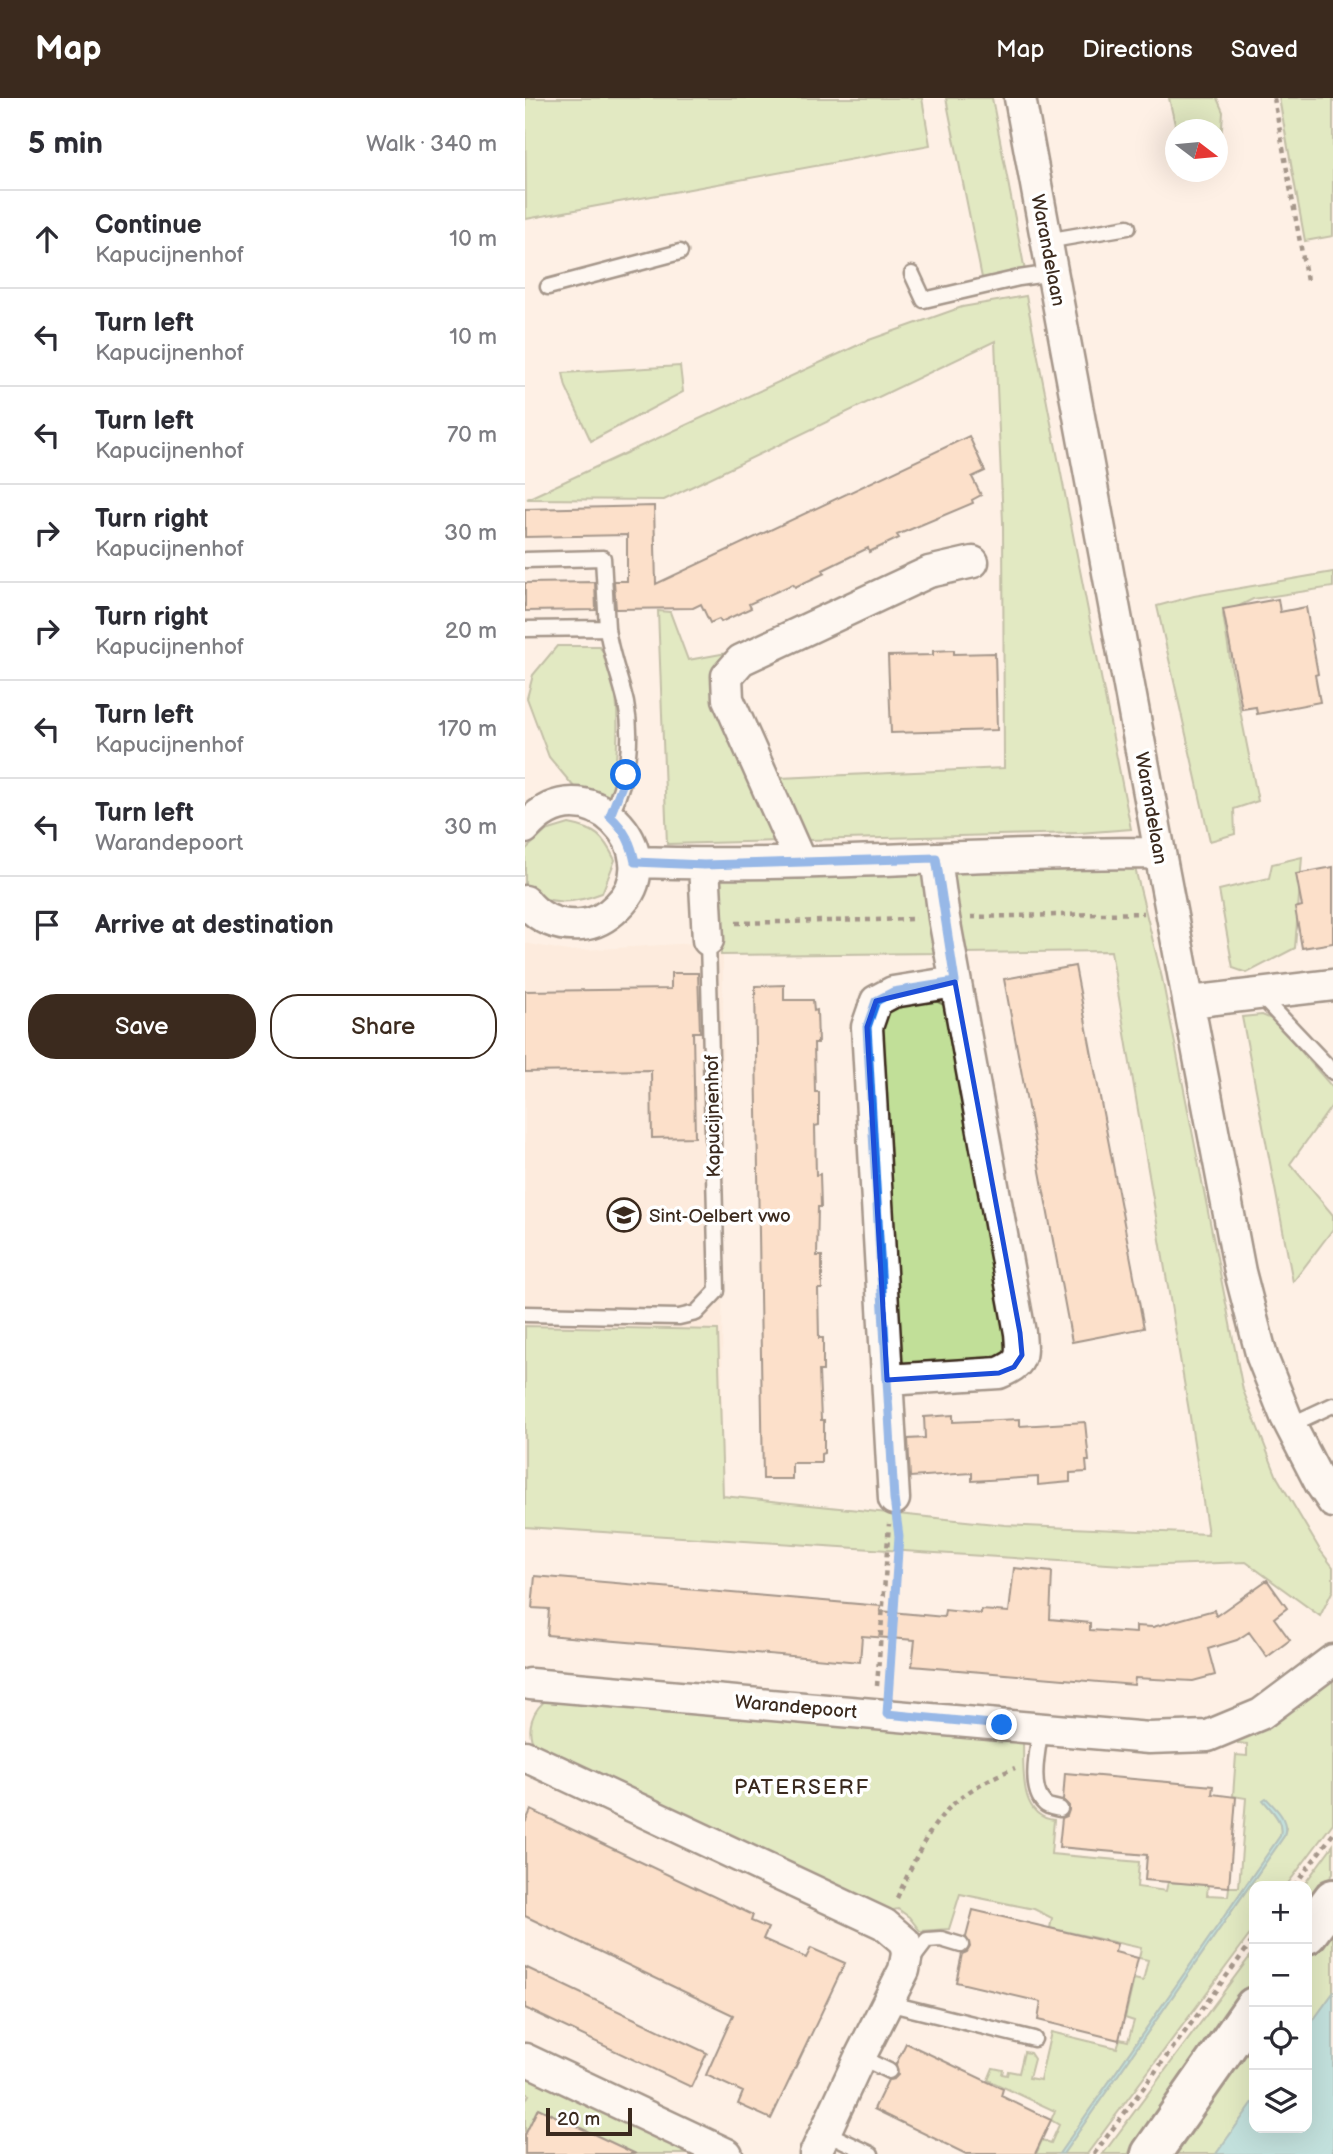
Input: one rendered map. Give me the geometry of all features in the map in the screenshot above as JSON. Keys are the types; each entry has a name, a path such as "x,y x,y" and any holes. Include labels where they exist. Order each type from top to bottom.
{"street":[{"name":"Warandelaan","path":"1020,98 1240,1272 1262,1357 1290,1425 1333,1502"},
{"path":"800,861 728,699 727,676 741,660 929,572 973,562"},
{"path":"525,828 533,818 550,807 569,803 589,805 610,816 621,826 631,843 635,862 632,883 623,901 608,916 589,924 568,926 548,920 531,909 525,901"},
{"path":"635,862 704,865 1160,853"},
{"path":"887,1380 999,1373 1014,1367 1022,1354 955,982 936,858"},
{"name":"Kapucijnenhof","path":"704,865 708,940"},
{"path":"894,1499 867,1027 876,1001 893,992 955,982"},
{"path":"1190,1002 1333,985"},
{"name":"Warandepoort","path":"527,1690 881,1713 1149,1738 1208,1736 1261,1714 1333,1660"},
{"path":"525,1756 884,1924 905,1942 907,1954 904,1970 820,2143"},
{"path":"1312,1927 1333,1899"},
{"path":"1151,2154 1249,2014"},
{"path":"525,2059 727,2154"}],"lane":[{"path":"1047,241 1128,227"},
{"path":"548,287 680,252"},
{"path":"912,274 924,300 1053,273"},
{"path":"525,561 603,558 607,628 626,703 629,728 626,775 610,816"},
{"path":"525,629 607,628"},
{"name":"Kapucijnenhof","path":"525,1314 680,1317 696,1313 717,1291 708,940"},
{"path":"1258,993 1333,1072"},
{"path":"1290,1425 1333,1405"},
{"path":"1041,1728 1035,1775 1038,1794 1045,1805 1061,1810"},
{"path":"904,1970 927,1940 941,1939 961,1945"},
{"path":"887,2003 1034,2039"},
{"path":"860,2057 889,2071"},
{"path":"820,2143 871,2154"}],"path":[{"path":"1274,98 1307,281"},
{"path":"881,1713 899,1536 894,1499"},
{"path":"881,1713 887,1533 894,1499"},
{"path":"884,1924 929,1830 956,1799 984,1780 1037,1760"},
{"path":"1298,1881 1333,1834"},
{"path":"1094,2154 1250,1944"}],"highlighted area":[{"path":"955,982 1022,1355 1014,1367 999,1373 887,1380 867,1027 876,1001"}],"shaded area":[{"name":"Sint-Oelbert vwo","path":"723,941 722,1495 525,1479 525,943 568,951"}],"green space":[{"path":"525,98 922,98 930,145 526,219"},
{"path":"946,98 992,98 1025,271 982,278"},
{"path":"1169,98 1217,98 1223,112 1223,119 1174,119"},
{"path":"1279,98 1333,98 1333,236 1305,241"},
{"path":"1026,296 1131,829 1079,833 807,840 780,778 1004,768 1003,522 995,341 664,500 527,499 869,340 962,307"},
{"path":"680,366 683,392 591,441 566,387 563,373"},
{"path":"1333,572 1333,587 1253,599 1223,614 1258,801 1234,809 1235,834 1210,841 1157,606 1194,596"},
{"path":"658,611 670,612 688,660 732,652 729,655 778,841 667,844"},
{"path":"557,646 599,646 608,660 616,698 617,720 612,799 602,793 574,787 549,757 527,698 533,675"},
{"path":"569,824 586,828 598,835 615,860 602,893 571,901 551,900 525,885 525,850 546,831"},
{"path":"1302,857 1295,948 1247,973 1233,968 1219,890 1269,878 1272,864"},
{"path":"1135,868 1162,978 1243,1390 1277,1477 1333,1567 1333,1590 1320,1616 1246,1562 1139,1566 525,1527 525,1326 718,1330 723,1496 1005,1525 1208,1534 1111,951 961,953 953,871"},
{"path":"925,872 943,953 721,955 719,873"},
{"path":"934,1000 954,1010 1012,1343 1004,1356 951,1365 896,1363 879,1020 885,1008"},
{"path":"1262,1015 1274,1020 1333,1088 1333,1104 1290,1164 1333,1215 1333,1229 1293,1282 1242,1017"},
{"path":"1333,1677 1333,1823 1290,1881 1253,1881 1284,1836 1286,1828 1264,1800 1279,1821 1280,1836 1059,2154 1036,2154 1042,2140 1051,2143 1059,2125 1051,2120 1055,2111 988,2080 993,2068 1003,2070 1002,2074 1007,2075 1008,2071 1019,2073 1024,2052 1030,2053 1034,2059 1029,2078 1040,2080 1051,2032 1117,2048 1120,2039 1128,2041 1134,2021 1125,2018 1134,1979 1143,1981 1148,1960 1139,1958 1141,1948 1050,1928 1052,1918 1034,1909 960,1894 949,1929 920,1931 909,1917 898,1909 883,1912 535,1747 531,1727 534,1714 549,1698 1023,1741 1025,1789 1029,1800 1034,1810 1042,1817 1054,1820 1051,1854 1139,1862 1137,1887 1166,1891 1168,1882 1208,1885 1207,1895 1228,1896 1229,1887 1239,1887 1246,1798 1233,1796 1236,1755 1247,1756 1247,1744 1238,1743 1238,1737"},
{"path":"1333,1845 1333,1873 1312,1902 1312,1881 1307,1881"},
{"path":"1249,1886 1249,1936 1087,2154 1063,2154"},
{"path":"1333,1921 1333,1993 1312,2022 1312,2007 1312,1949"},
{"path":"1249,1958 1249,1987 1128,2154 1103,2154"},
{"path":"1249,2034 1249,2108 1216,2154 1162,2154"},
{"path":"525,2070 701,2154 574,2154 525,2131 525,2102 529,2095 525,2093"}],"water":[{"path":"1266,1798 1278,1811 1285,1825 1284,1836 1253,1881 1249,1881 1249,1886 1063,2154 1059,2154 1280,1836 1279,1821 1263,1800"},
{"path":"1333,1993 1333,2154 1216,2154 1249,2108 1249,2133 1312,2133 1312,2022"}],"building":[{"path":"969,436 985,471 972,477 981,495 972,500 973,503 897,535 899,538 869,552 868,548 795,587 793,584 749,604 751,608 721,622 719,619 710,623 701,604 693,608 616,609 614,581 627,581 627,535 525,537 525,509 654,506 656,584"},
{"path":"595,582 596,610 525,611 525,583"},
{"path":"1278,599 1280,612 1306,607 1318,674 1315,675 1320,702 1257,714 1256,707 1242,709 1223,609"},
{"path":"954,650 954,654 995,653 997,730 891,733 888,656 933,655 933,651"},
{"path":"1333,867 1333,943 1302,948 1295,908 1302,906 1296,874"},
{"path":"1075,966 1144,1328 1072,1342 1004,979"},
{"path":"671,973 698,973 700,1032 693,1032 695,1137 652,1138 651,1070 525,1072 525,991 671,989"},
{"path":"784,985 784,1000 813,1000 814,1011 817,1010 818,1043 814,1043 819,1125 815,1126 816,1175 820,1174 821,1207 818,1207 817,1256 822,1256 822,1289 818,1289 819,1338 823,1338 823,1371 819,1371 824,1453 821,1454 821,1463 792,1463 792,1479 763,1479 755,986"},
{"path":"953,1415 953,1422 1020,1419 1020,1426 1085,1422 1089,1461 1086,1461 1087,1472 1070,1473 1070,1482 1038,1485 1038,1477 972,1481 972,1473 910,1477 908,1439 925,1438 924,1417"},
{"path":"1014,1568 1052,1572 1050,1619 1090,1623 1090,1630 1136,1633 1136,1626 1153,1627 1214,1610 1216,1616 1267,1580 1287,1608 1274,1618 1290,1640 1267,1657 1249,1632 1237,1640 1208,1649 1215,1675 1193,1681 1135,1678 1134,1685 912,1666 915,1640 862,1636 860,1662 547,1635 549,1609 532,1608 535,1576 881,1606 880,1611 944,1617 945,1610 981,1614 981,1610 1009,1612"},
{"path":"1065,1773 1213,1786 1212,1794 1236,1797 1229,1887 1145,1880 1147,1855 1059,1847 1062,1818 1067,1816 1069,1810 1063,1800"},
{"path":"531,1810 753,1915 751,1921 768,1928 763,1939 806,1958 811,1948 845,1963 771,2119 738,2104 743,2092 706,2075 733,2015 525,1916 525,1823"},
{"path":"973,1910 1117,1944 1115,1952 1138,1958 1119,2040 1038,2020 1041,2002 956,1982 962,1954 970,1947 966,1937"},
{"path":"525,1967 707,2053 691,2087 525,2008"},
{"path":"906,2043 1003,2089 1001,2096 1051,2120 1035,2154 966,2154 874,2109 888,2080 898,2075 896,2064"},
{"path":"538,2108 636,2154 525,2154 525,2135"}],"place":[{"name":"Sint-Oelbert vwo","path":"624,1215"}],"district":[{"name":"PATERSERF","path":"802,1787"}],"route":[{"path":"626,775 610,816 621,826 631,843 635,862 704,865 936,858 955,982 893,992 876,1001 867,1027 894,1499 899,1536 887,1714 1002,1725"}]}
